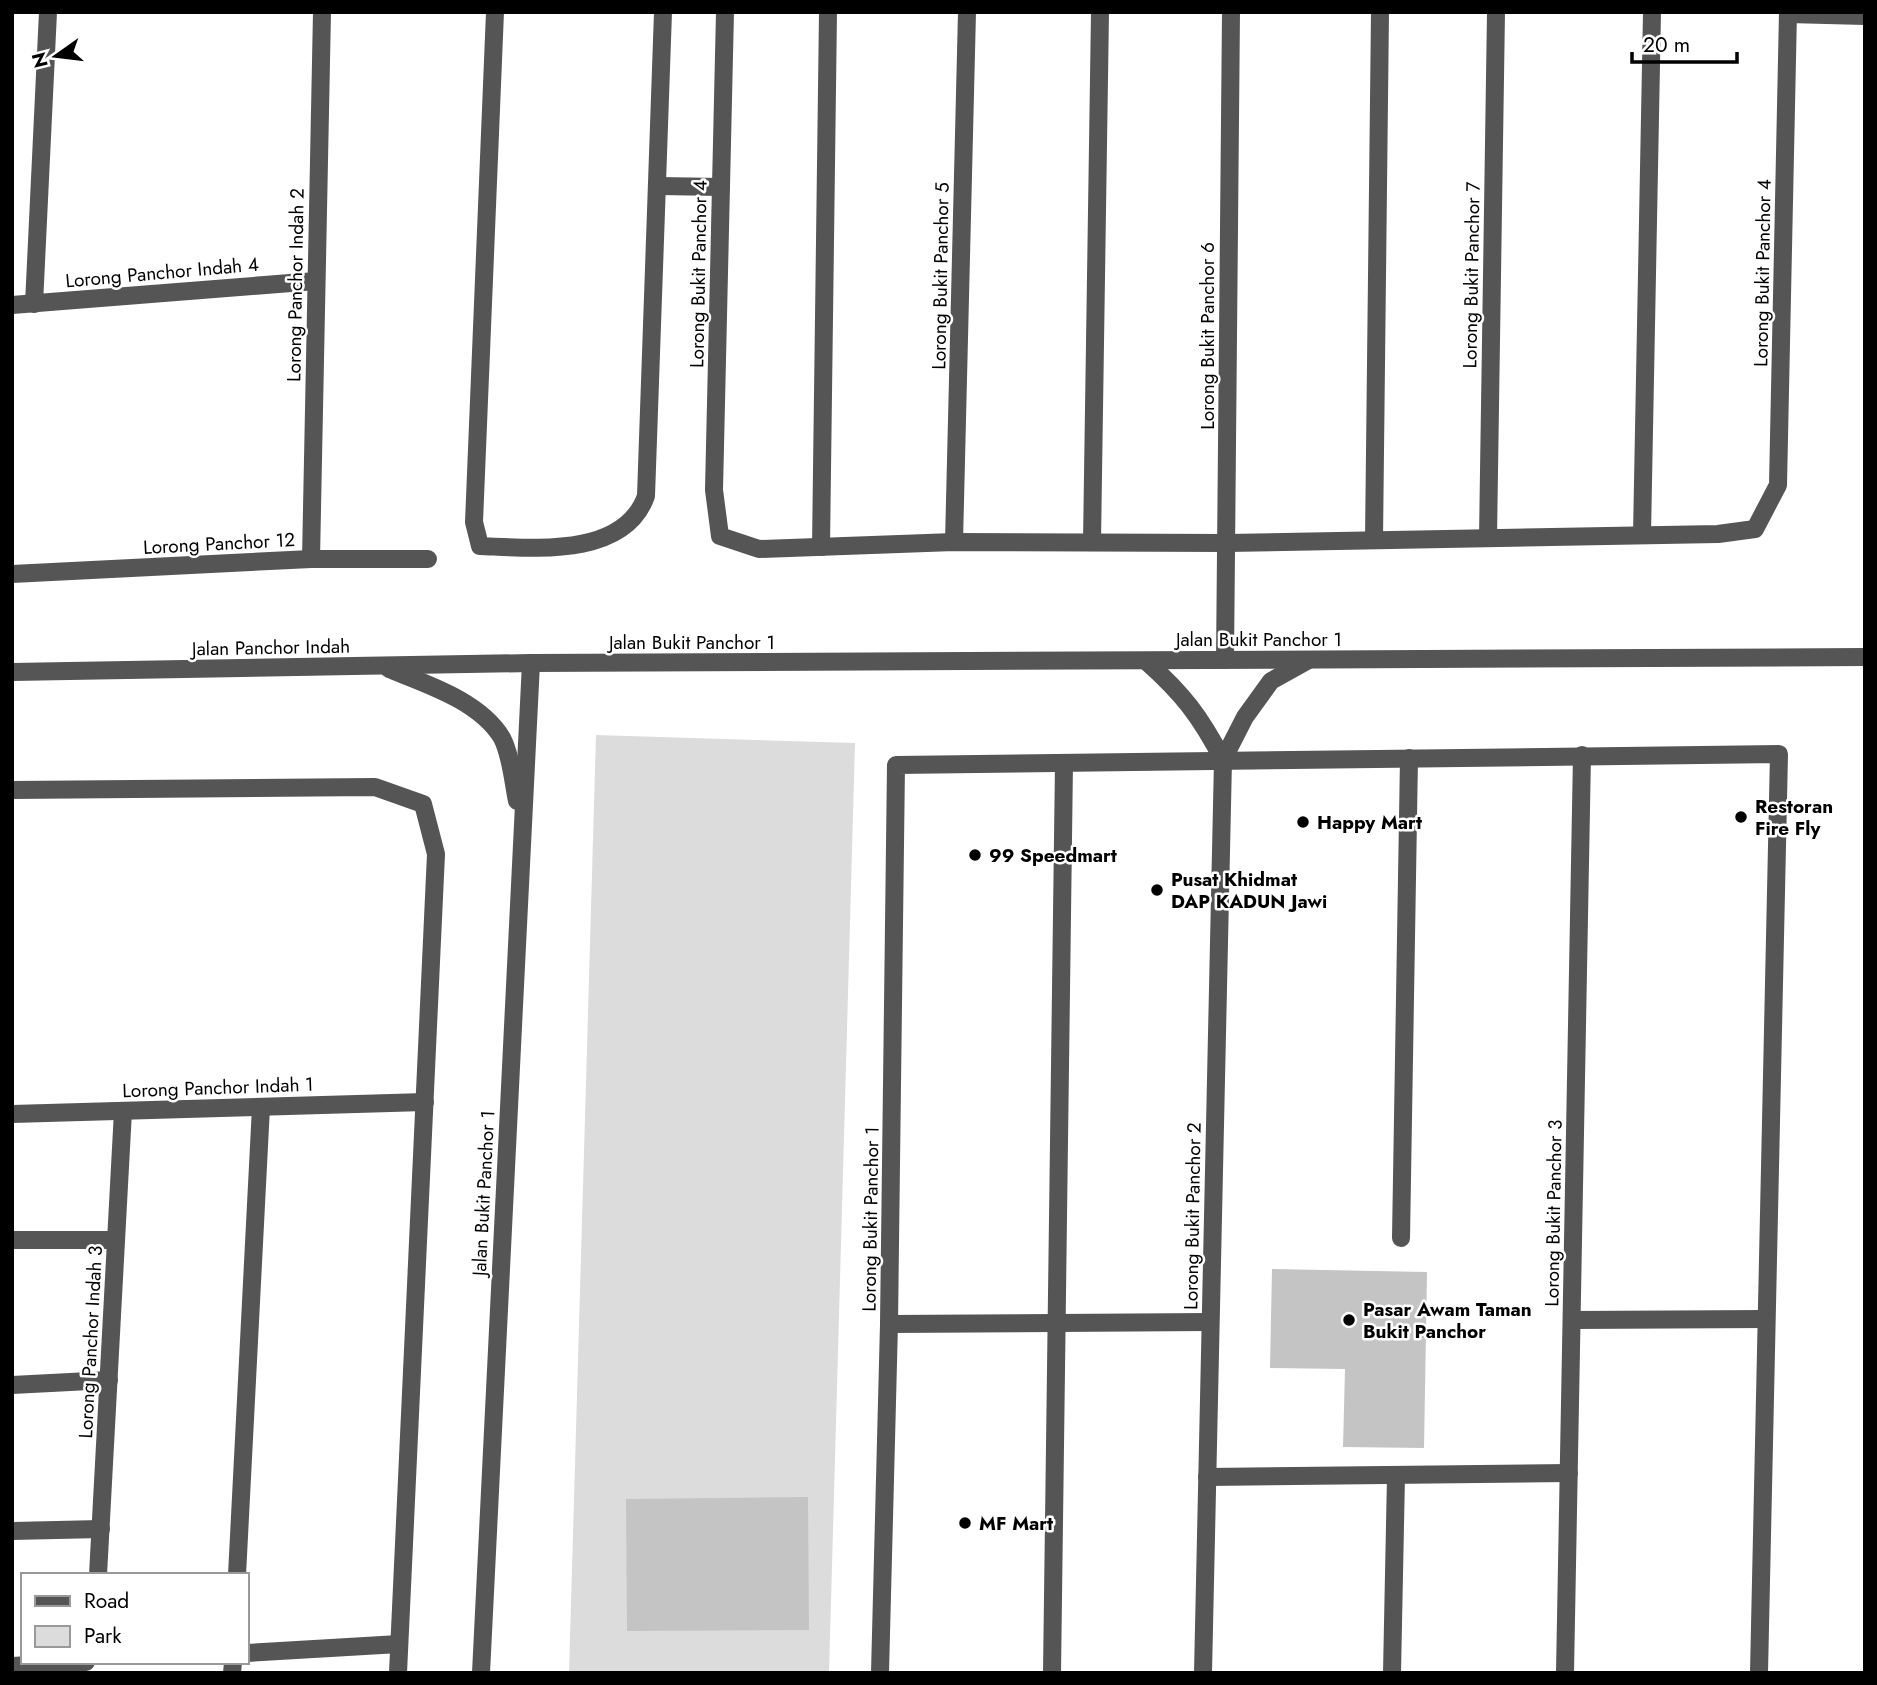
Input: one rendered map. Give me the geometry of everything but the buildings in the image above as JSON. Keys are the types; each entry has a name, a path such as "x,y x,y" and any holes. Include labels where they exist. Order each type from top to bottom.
{"street":[{"path":"34,304 48,12"},
{"name":"Lorong Panchor Indah 2","path":"310,559 322,12"},
{"path":"495,12 474,522 480,546 554,549 616,534 640,514 646,496 659,186 663,12"},
{"name":"Lorong Bukit Panchor 4","path":"724,12 714,490 720,536 759,549 821,547"},
{"path":"828,12 821,547 954,542 1227,542 1642,535 1652,12"},
{"name":"Lorong Bukit Panchor 5","path":"954,542 967,12"},
{"path":"1091,542 1100,12"},
{"name":"Lorong Bukit Panchor 6","path":"1225,660 1231,12"},
{"path":"1374,540 1380,12"},
{"name":"Lorong Bukit Panchor 7","path":"1488,538 1496,12"},
{"path":"1788,13 1865,16"},
{"name":"Lorong Bukit Panchor 4","path":"1642,535 1718,534 1755,529 1778,485 1788,13"},
{"path":"659,186 721,187"},
{"name":"Lorong Panchor Indah 4","path":"12,306 316,281"},
{"name":"Lorong Panchor 12","path":"12,574 310,559 428,559"},
{"name":"Jalan Bukit Panchor 1","path":"481,1673 531,663 1865,657"},
{"path":"1223,760 1245,718 1271,681 1310,659"},
{"path":"1146,661 1182,694 1204,724 1223,760"},
{"name":"Jalan Panchor Indah","path":"12,672 531,663"},
{"path":"382,666 464,703 491,724 503,740 522,820"},
{"path":"1052,1673 1064,763 1779,754 1759,1673"},
{"name":"Lorong Bukit Panchor 3","path":"1565,1673 1582,755"},
{"path":"1401,1238 1409,758"},
{"name":"Lorong Bukit Panchor 2","path":"1203,1673 1223,760"},
{"name":"Lorong Bukit Panchor 1","path":"880,1673 889,1324 896,765 1064,763"},
{"path":"12,790 374,787 423,804 436,854 398,1673"},
{"name":"Lorong Panchor Indah 1","path":"12,1114 425,1102"},
{"path":"237,1573 261,1107"},
{"name":"Lorong Panchor Indah 3","path":"98,1573 123,1111"},
{"path":"12,1240 116,1240"},
{"path":"1572,1320 1766,1319"},
{"path":"889,1324 1210,1322"},
{"path":"12,1385 109,1380"},
{"path":"1207,1477 1569,1474"},
{"path":"1392,1673 1396,1476"},
{"path":"12,1531 101,1529"},
{"path":"248,1653 400,1644"},
{"path":"12,1666 49,1664"}],"green space":[{"path":"596,735 855,743 829,1673 569,1673"}],"place":[{"name":"Restoran Fire Fly","path":"1741,817"},
{"name":"Happy Mart","path":"1303,822"},
{"name":"99 Speedmart","path":"975,855"},
{"name":"Pusat Khidmat DAP KADUN Jawi","path":"1157,890"},
{"name":"Pasar Awam Taman Bukit Panchor","path":"1349,1320"},
{"name":"MF Mart","path":"965,1523"}]}
